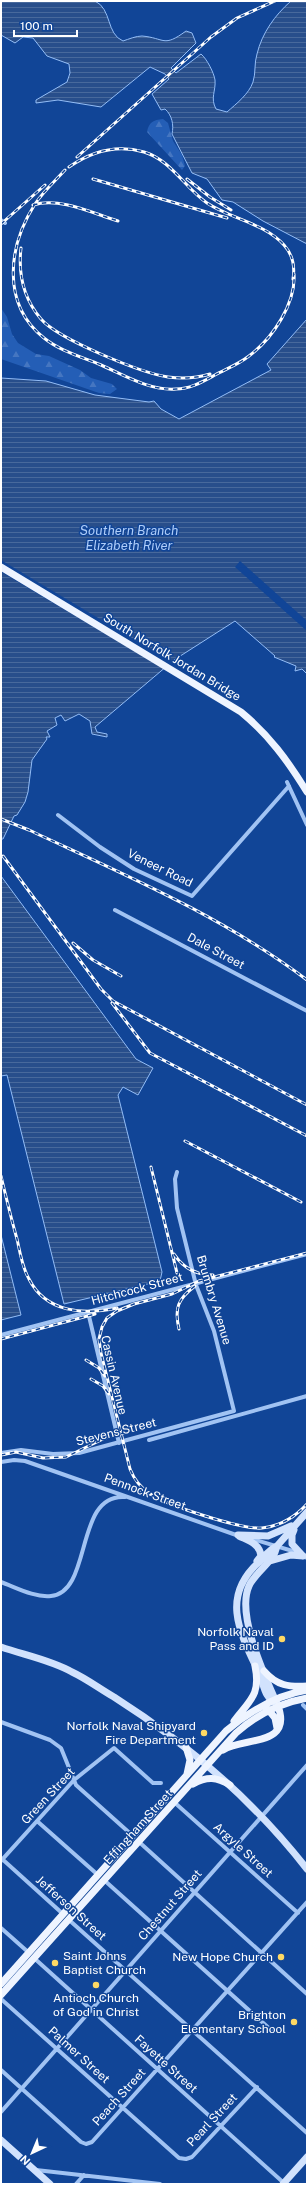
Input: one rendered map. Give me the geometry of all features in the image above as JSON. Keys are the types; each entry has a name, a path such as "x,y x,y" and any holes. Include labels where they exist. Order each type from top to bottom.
{"main road":[{"name":"South Norfolk Jordan Bridge","path":"1,567 236,709 273,743 287,760 307,792"},
{"path":"226,1731 256,1692 257,1679 255,1666"},
{"path":"264,1672 273,1681 281,1685 307,1686"},
{"name":"Effingham Street","path":"1,1984 226,1731 260,1706 307,1690"},
{"name":"Effingham Street","path":"275,1702 288,1702 307,1698"},
{"path":"215,1756 232,1745 268,1739 277,1730 281,1718 275,1702"},
{"name":"Effingham Street","path":"1,1995 215,1756 246,1725 270,1710 275,1702"},
{"path":"260,1706 270,1710 276,1721 277,1730"},
{"path":"186,1747 190,1760 186,1777"},
{"path":"187,1787 208,1778 219,1779 230,1785"}],"street":[{"path":"1,220 6,223"},
{"name":"Veneer Road","path":"58,815 100,847 134,869 192,896 288,784 307,825"},
{"name":"Dale Street","path":"115,910 307,1011"},
{"name":"Brumbry Avenue","path":"177,1172 175,1179 177,1208 196,1283 214,1331 234,1411"},
{"name":"Hitchcock Street","path":"1,1335 307,1254"},
{"name":"Cassin Avenue","path":"88,1312 119,1443"},
{"name":"Stevens Street","path":"149,1440 307,1396"},
{"name":"Stevens Street","path":"1,1453 21,1450 53,1454 71,1454 119,1443 234,1411"},
{"name":"Pennock Street","path":"3,1462 25,1461 238,1535 277,1546 305,1557"},
{"path":"1,1582 46,1596 62,1592 71,1582 98,1509 110,1499 127,1497"},
{"path":"254,1566 271,1549 277,1546 307,1512"},
{"path":"238,1535 272,1535 284,1531 301,1519"},
{"path":"301,1519 292,1534 291,1539 294,1548 305,1557"},
{"path":"238,1535 254,1543 259,1548 260,1556 239,1586 235,1604 237,1616 267,1696 275,1702"},
{"path":"275,1702 247,1622 245,1606 250,1584 276,1553 277,1546"},
{"path":"267,1564 285,1556 305,1557"},
{"path":"1,1647 72,1671 143,1716 186,1747 208,1764 262,1816 307,1869"},
{"path":"303,1705 307,1709"},
{"path":"1,1722 50,1740 61,1748 76,1785 307,1994"},
{"name":"Green Street","path":"2,1860 74,1780 114,1748 153,1783 161,1783"},
{"name":"Chestnut Street","path":"1,2112 307,1765"},
{"name":"Argyle Street","path":"174,1802 298,1913"},
{"path":"38,1821 98,1875"},
{"name":"Jefferson Street","path":"2,1860 307,2133"},
{"path":"104,1880 271,2030"},
{"name":"Peach Street","path":"22,2088 81,2142 89,2143 193,2030 307,1902"},
{"path":"1,1928 28,1952"},
{"name":"Fayette Street","path":"34,1958 284,2184"},
{"name":"Palmer Street","path":"1,1999 179,2158"},
{"path":"1,2070 22,2088"},
{"name":"Pearl Street","path":"179,2158 186,2159 192,2157 257,2087"},
{"path":"1,2140 50,2184"},
{"path":"284,2184 307,2157"},
{"path":"35,2170 160,2184"},
{"path":"76,2184 84,2175"}],"green space":[{"path":"163,119 168,123 173,141 182,155 185,166 182,170 147,132 152,122"},
{"path":"1,308 7,317 12,334 18,343 36,354 49,356 80,370 91,378 112,384 117,389 110,394 99,393 1,359"}],"water":[{"path":"1,1 95,1 107,15 114,33 123,41 142,36 168,41 186,31 192,33 196,43 171,68 176,73 201,54 212,70 215,80 214,105 216,109 227,112 249,91 254,79 256,57 259,46 275,18 291,1 307,1 307,244 263,221 233,202 222,200 207,179 192,173 172,134 173,124 171,117 165,109 161,110 152,94 169,79 165,74 150,67 101,107 58,100 36,103 36,100 67,82 70,73 69,64 47,56 33,38 23,37 15,43 1,35"},
{"name":"Southern Branch Elizabeth River","path":"307,319 307,674 302,669 295,671 296,666 274,657 275,656 235,621 174,660 95,727 97,732 107,734 107,737 92,734 90,721 79,714 65,721 61,715 55,718 57,725 47,731 50,737 46,737 47,739 32,760 28,792 25,802 17,815 14,816 3,839 1,839 1,378 46,381 95,395 149,402 154,401 161,409 179,419 271,370 267,364"},
{"path":"1,876 136,1059 153,1068 138,1095 123,1087 118,1095 162,1272 160,1281 64,1304 7,1075 1,1076"},
{"path":"1,1235 21,1315 1,1320"}],"pier":[{"path":"1,560 174,663 166,670 1,572"},
{"path":"240,561 307,621 307,631 235,567"}],"railway":[{"path":"77,157 211,37 237,18 275,1"},
{"path":"69,167 78,161 105,150 134,150 154,156 170,168 207,203 267,231 284,245 291,257 294,270 293,279"},
{"path":"65,170 45,191 35,204 26,220 19,238 13,274 15,292 21,309 30,324 50,343 64,350 128,378 157,388 181,389 191,386 241,362 266,340 274,330 287,308 294,285 294,274"},
{"path":"93,179 227,218"},
{"path":"187,179 210,197 231,210"},
{"path":"1,224 45,185"},
{"path":"33,205 43,203 65,204 118,221"},
{"path":"21,248 20,267 26,295 35,311 50,327 64,336 101,354 155,374 184,378 210,374"},
{"path":"1,819 29,830 137,880 207,916 275,957 307,980"},
{"path":"3,856 101,989 113,1001 307,1105"},
{"path":"73,943 93,960 121,976"},
{"path":"112,1003 150,1053 307,1136"},
{"path":"185,1141 301,1202"},
{"path":"151,1167 177,1273"},
{"path":"1,1176 23,1264 29,1279 36,1290 45,1299 67,1309 92,1311 117,1308"},
{"path":"307,1253 199,1281 172,1294 134,1304 117,1311 107,1318 102,1327 99,1339 101,1353 130,1469 133,1476 146,1491 171,1504 204,1516 252,1528 269,1527 281,1523 298,1513 307,1504"},
{"path":"174,1254 186,1267 191,1270 201,1274 213,1275"},
{"path":"179,1329 177,1315 179,1304 185,1295 195,1286"},
{"path":"1,1339 95,1314"},
{"path":"86,1360 99,1368 105,1376"},
{"path":"91,1379 103,1386 109,1394"},
{"path":"1,1455 16,1452 43,1458 66,1457 105,1438 128,1432"},
{"path":"116,1484 148,1495"}],"place":[{"name":"Norfolk Naval Pass and ID","path":"282,1639"},
{"name":"Norfolk Naval Shipyard Fire Department","path":"204,1733"},
{"name":"New Hope Church","path":"281,1957"},
{"name":"Saint Johns Baptist Church","path":"55,1963"},
{"name":"Antioch Church of God in Christ","path":"96,1985"},
{"name":"Brighton Elementary School","path":"294,2022"}]}
